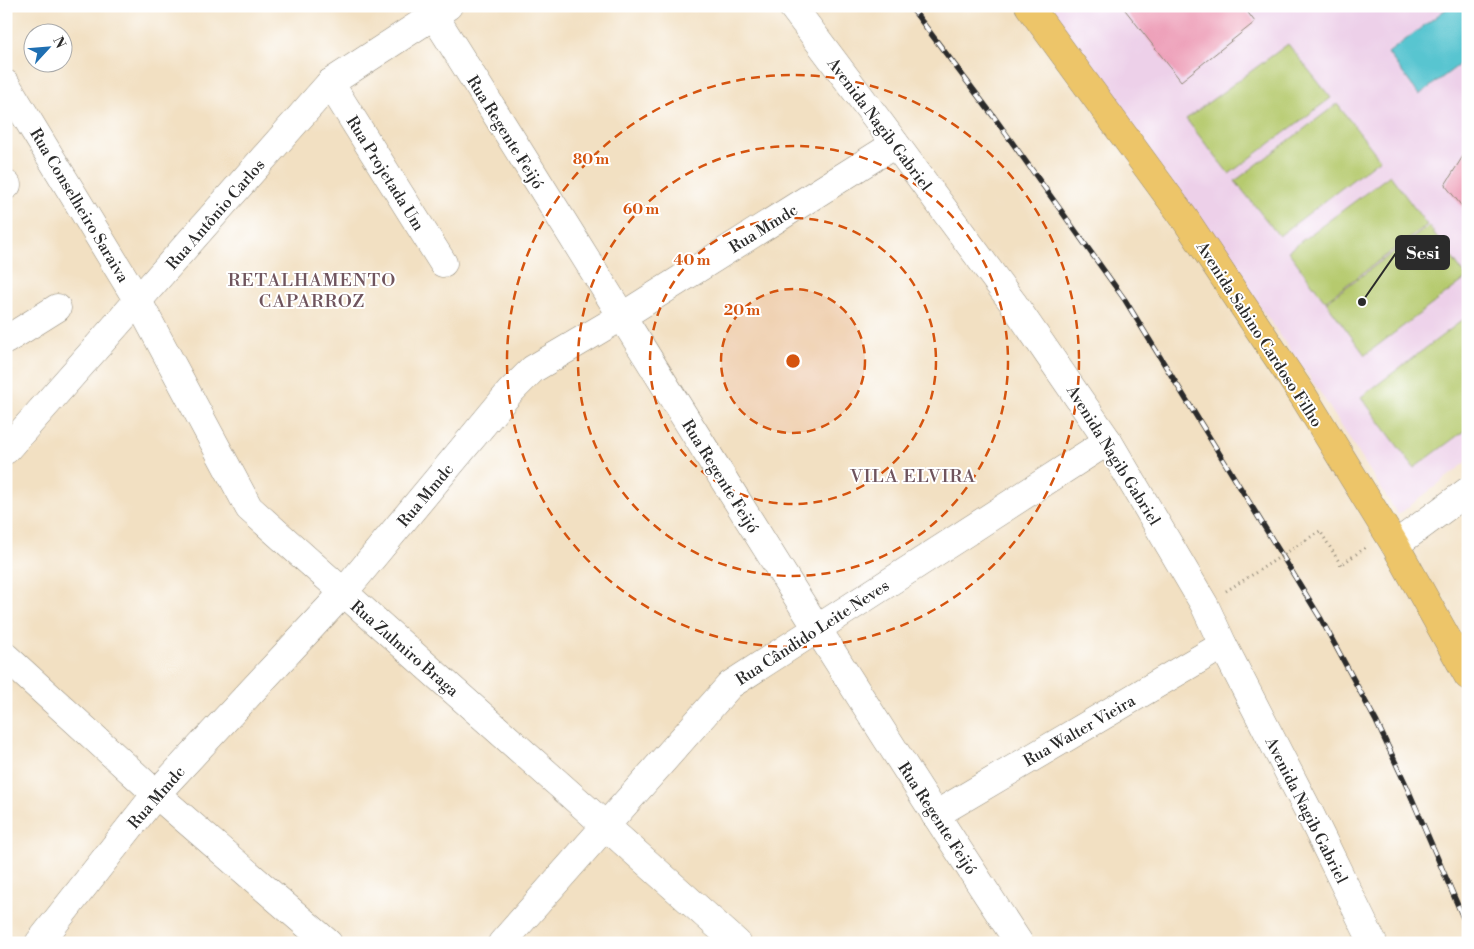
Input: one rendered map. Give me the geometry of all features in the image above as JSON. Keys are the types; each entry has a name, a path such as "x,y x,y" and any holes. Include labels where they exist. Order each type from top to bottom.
{"main road":[{"name":"Avenida Sabino Cardoso Filho","path":"1030,6 1185,219 1304,397 1391,538 1468,676"}],"street":[{"name":"Avenida Nagib Gabriel","path":"792,6 1013,303 1108,441 1204,604 1223,646 1373,943"},
{"name":"Rua Antônio Carlos","path":"6,450 330,83 437,9"},
{"name":"Rua Regente Feijó","path":"437,9 621,317 935,815 1019,943"},
{"name":"Rua Projetada Um","path":"330,83 443,263"},
{"name":"Rua Conselheiro Saraiva","path":"6,84 138,301"},
{"name":"Rua Mmdc","path":"39,943 156,794 343,593 510,392 534,369 621,317 896,144"},
{"name":"Rua Zulmiro Braga","path":"138,301 249,508 737,943"},
{"path":"6,340 57,308"},
{"name":"Rua Cândido Leite Neves","path":"502,943 730,684 1108,441"},
{"path":"1391,538 1468,491"},
{"name":"Rua Walter Vieira","path":"935,815 1223,646"},
{"path":"6,657 156,794 328,943"}],"path":[{"path":"1204,604 1320,531 1341,564 1391,538"}],"shaded area":[{"path":"1041,6 1468,6 1468,461 1398,515 1319,391 1194,213"}],"green space":[{"path":"1288,44 1331,98 1229,174 1186,119"},
{"path":"1337,104 1380,159 1279,236 1235,181"},
{"path":"1390,175 1427,225 1325,301 1288,251"},
{"path":"1429,226 1467,278 1365,355 1326,302"},
{"path":"1468,316 1468,428 1414,468 1361,397"}],"water":[{"path":"1450,6 1464,6 1468,11 1468,58 1419,95 1388,53"}],"building":[{"path":"1122,6 1243,6 1255,22 1181,81"},
{"path":"1468,148 1468,214 1445,185"}],"railway":[{"path":"910,6 994,117 1125,300 1321,619 1376,721 1407,787 1468,929"}],"place":[{"name":"Sesi","path":"1362,302"}],"district":[{"name":"RETALHAMENTO CAPARROZ","path":"312,290"},
{"name":"VILA ELVIRA","path":"913,476"}]}
